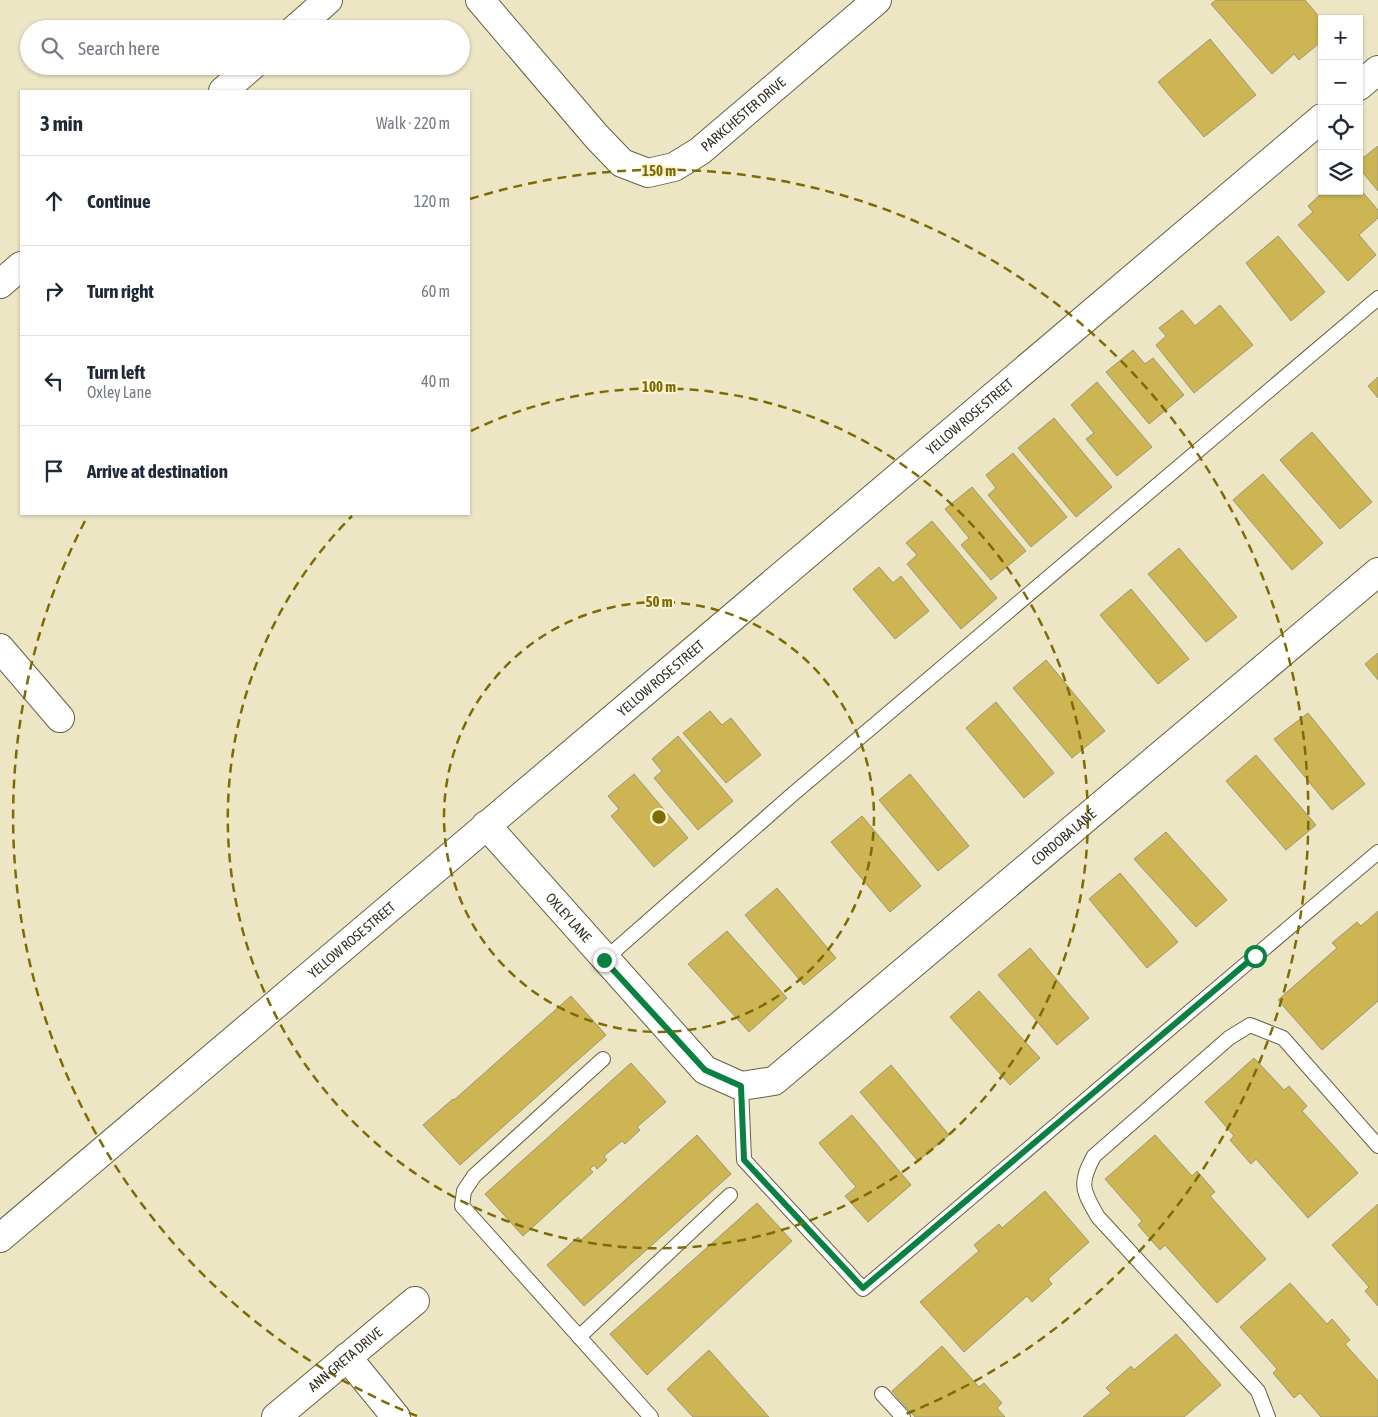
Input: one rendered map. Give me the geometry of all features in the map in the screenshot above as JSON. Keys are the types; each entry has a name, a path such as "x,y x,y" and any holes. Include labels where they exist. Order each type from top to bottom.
{"street":[{"path":"305,20 328,0"},
{"name":"PARKCHESTER DRIVE","path":"480,0 597,137 622,163 648,173 674,168 700,151 877,0"},
{"path":"1363,83 1378,70"},
{"path":"224,90 242,75"},
{"name":"YELLOW ROSE STREET","path":"0,1238 1318,121"},
{"path":"0,284 20,267"},
{"name":"CORDOBA LANE","path":"741,1086 774,1081 1378,572"},
{"path":"0,648 60,718"},
{"name":"OXLEY LANE","path":"486,826 604,960 705,1070 741,1086"},
{"name":"ANN GRETA DRIVE","path":"276,1417 415,1301"},
{"path":"347,1357 396,1417"}],"lane":[{"path":"604,960 801,788 1378,298"},
{"path":"741,1086 744,1160 863,1288 1378,852"},
{"path":"1268,1417 1258,1391 1098,1217 1084,1188 1084,1174 1094,1156 1228,1038 1250,1024 1283,1038 1378,1146"},
{"path":"603,1060 474,1176 464,1191 462,1206 652,1417"},
{"path":"579,1336 730,1195"},
{"path":"882,1394 902,1417"}],"building":[{"path":"1216,0 1305,0 1318,15 1318,44 1299,60 1294,54 1272,74 1211,4"},
{"path":"1210,39 1256,95 1204,137 1158,82"},
{"path":"1378,146 1378,191 1363,173 1363,158"},
{"path":"1363,193 1378,210 1378,218 1359,235 1376,255 1348,281 1298,225 1313,212 1308,206 1320,195 1363,195"},
{"path":"1278,236 1325,292 1291,321 1246,263"},
{"path":"1220,305 1253,345 1194,393 1156,345 1166,336 1159,328 1182,310 1195,326"},
{"path":"1133,350 1145,364 1153,358 1184,395 1149,424 1106,372"},
{"path":"1378,377 1378,398 1368,386"},
{"path":"1097,382 1152,447 1117,476 1086,439 1094,433 1071,405"},
{"path":"1054,418 1112,487 1076,517 1018,448"},
{"path":"1312,432 1372,502 1340,529 1280,460"},
{"path":"1013,453 1067,517 1031,547 988,495 996,488 986,475"},
{"path":"1263,474 1323,543 1292,570 1233,500"},
{"path":"972,487 1026,551 991,580 961,545 969,538 945,509"},
{"path":"932,521 997,598 961,629 907,564 917,555 906,543"},
{"path":"1179,548 1237,617 1206,642 1148,574"},
{"path":"879,567 893,583 901,576 929,611 895,639 853,589"},
{"path":"1131,589 1189,659 1158,684 1100,615"},
{"path":"1378,653 1378,680 1365,664"},
{"path":"1046,660 1105,731 1072,758 1013,688"},
{"path":"996,702 1054,773 1024,798 966,728"},
{"path":"710,711 722,725 731,718 761,755 726,783 683,733"},
{"path":"1308,713 1365,784 1332,810 1274,739"},
{"path":"678,736 733,801 698,830 654,778 662,771 652,759"},
{"path":"1256,755 1316,825 1286,850 1226,781"},
{"path":"634,774 688,838 654,867 611,816 619,809 608,796"},
{"path":"910,774 969,846 938,871 879,800"},
{"path":"862,816 921,886 890,912 831,842"},
{"path":"1166,832 1227,900 1196,927 1134,859"},
{"path":"1120,873 1178,942 1147,968 1089,899"},
{"path":"777,888 836,958 804,985 745,915"},
{"path":"1378,911 1378,1001 1322,1050 1278,1000 1337,948 1332,943 1357,922 1361,926"},
{"path":"727,931 787,998 749,1032 688,964"},
{"path":"1030,948 1089,1018 1057,1045 998,975"},
{"path":"979,991 1040,1058 1010,1085 950,1017"},
{"path":"571,996 606,1035 460,1165 423,1125 454,1100"},
{"path":"1254,1058 1284,1090 1289,1086 1307,1106 1302,1111 1358,1173 1308,1218 1256,1159 1251,1164 1230,1140 1234,1136 1205,1102"},
{"path":"631,1063 666,1102 637,1127 640,1130 625,1144 622,1141 604,1156 607,1160 597,1169 594,1165 590,1169 593,1172 523,1236 485,1194"},
{"path":"891,1065 949,1135 918,1161 860,1092"},
{"path":"852,1115 911,1185 868,1222 845,1196 856,1187 819,1143"},
{"path":"697,1135 731,1174 584,1306 547,1265 578,1237 581,1240"},
{"path":"1155,1135 1192,1176 1197,1171 1215,1192 1210,1196 1266,1259 1217,1303 1165,1245 1160,1250 1138,1225 1142,1221 1105,1179"},
{"path":"1045,1191 1089,1242 1048,1279 1052,1284 1032,1302 1027,1296 964,1352 920,1302 979,1251 974,1245 999,1224 1002,1228"},
{"path":"757,1203 792,1241 647,1375 610,1334"},
{"path":"1378,1204 1378,1306 1365,1291 1369,1287 1332,1245"},
{"path":"1290,1283 1327,1324 1332,1319 1350,1340 1345,1344 1378,1381 1378,1417 1321,1417 1300,1393 1294,1398 1273,1373 1277,1369 1240,1327"},
{"path":"1176,1334 1221,1385 1184,1417 1083,1417 1111,1393 1106,1388 1131,1366 1134,1370"},
{"path":"942,1346 979,1387 984,1383 1002,1403 997,1408 1005,1417 915,1417 892,1391"},
{"path":"709,1350 769,1417 693,1417 667,1389"}],"route":[{"path":"604,960 705,1070 741,1086 744,1160 863,1288 1255,956"}]}
